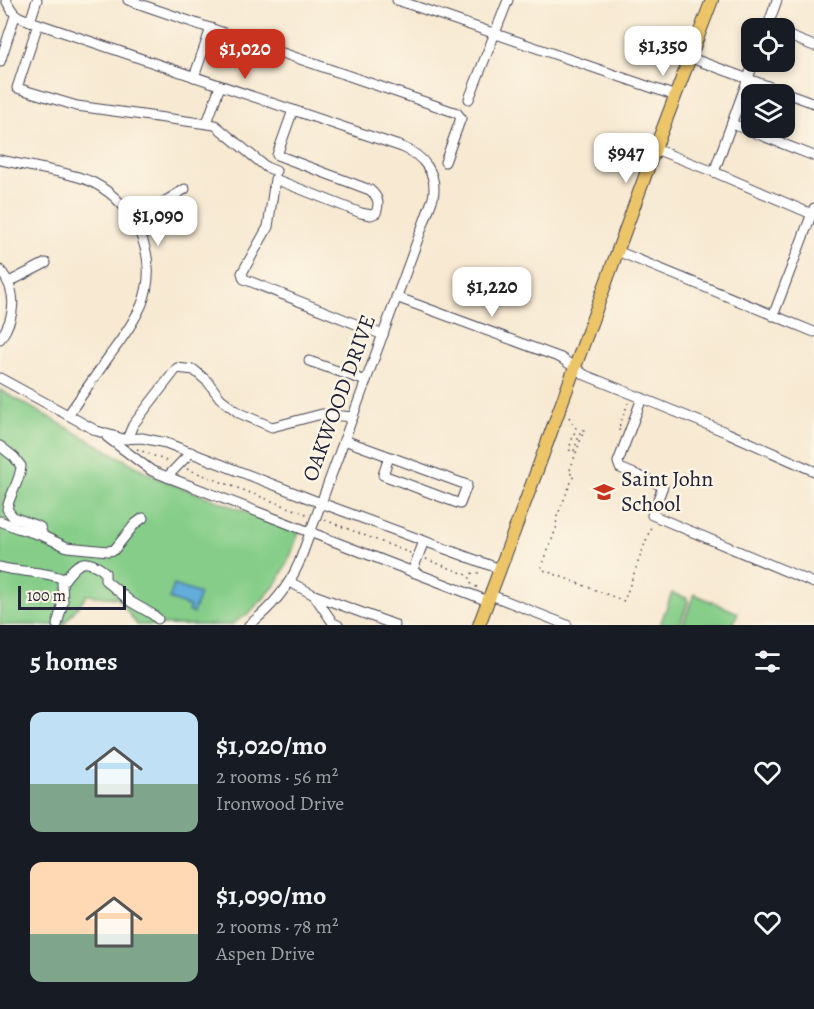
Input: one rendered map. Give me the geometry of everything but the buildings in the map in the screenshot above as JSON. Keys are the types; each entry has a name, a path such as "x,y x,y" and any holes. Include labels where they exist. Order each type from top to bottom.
{"main road":[{"path":"479,625 712,0"}],"street":[{"path":"6,0 15,16 293,110 277,155 268,227 242,273 244,279 383,335"},
{"path":"37,0 34,23 17,88 77,106 215,124 275,175 361,213 371,215 376,213 378,201 376,195 370,190 277,155"},
{"path":"128,0 457,112 461,118 445,162"},
{"path":"397,0 676,96"},
{"path":"469,99 508,0"},
{"path":"771,18 777,0"},
{"path":"0,62 15,16"},
{"path":"194,77 211,28"},
{"path":"795,38 814,46"},
{"path":"691,58 814,103"},
{"path":"714,172 750,72"},
{"path":"207,123 220,86"},
{"name":"OAKWOOD DRIVE","path":"249,625 268,609 290,582 299,563 433,198 434,186 430,170 423,160 411,150 293,110"},
{"path":"732,124 814,156"},
{"path":"655,149 813,213 773,316"},
{"path":"0,160 93,182 121,203 134,220 143,241 147,275 141,304 131,324 68,415"},
{"path":"134,220 184,189"},
{"path":"617,251 814,332"},
{"path":"9,282 46,263"},
{"path":"0,270 9,282 12,292 12,318 0,339"},
{"path":"396,297 561,358 585,375 814,471"},
{"path":"309,361 366,381"},
{"path":"129,443 133,425 177,368 194,370 208,382 220,398 239,413 272,427 322,414 353,417"},
{"path":"0,378 112,437 129,443 142,438 154,440 500,570"},
{"path":"642,398 618,462 620,468 663,486 652,515 814,583"},
{"path":"100,432 148,468 167,477 412,572 567,625"},
{"path":"344,440 467,486 460,504 383,475 389,457"},
{"path":"0,446 21,466 20,479 9,499 8,509 13,517 40,527 43,536"},
{"path":"167,477 191,453"},
{"path":"0,521 67,547 108,551 114,550 135,524 143,518"},
{"path":"412,572 424,541"},
{"path":"67,547 78,564"},
{"path":"57,625 63,602 62,583 78,564 85,562 96,565 105,572 105,580 131,602 158,620"},
{"path":"0,567 40,572 64,579"},
{"path":"290,582 314,595 394,625"},
{"path":"314,595 333,623 338,625"}],"path":[{"path":"569,417 576,428 584,430 569,473 574,474 556,519 557,526 541,569 624,601 652,523"},
{"path":"576,428 569,449 571,452 574,451 581,430"},
{"path":"129,443 178,465 308,514"},
{"path":"324,520 470,576"},
{"path":"470,576 476,572 483,574"},
{"path":"470,576 472,585 477,587"}],"green space":[{"path":"0,390 157,478 299,532 277,583 249,613 231,625 137,625 118,598 87,595 63,625 0,625"},
{"path":"672,593 687,598 688,602 680,625 660,625"},
{"path":"694,594 738,613 733,625 683,625"}],"water":[{"path":"174,585 200,594 193,613 188,611 190,607 169,599"}],"place":[{"name":"Saint John School","path":"604,492"}]}
